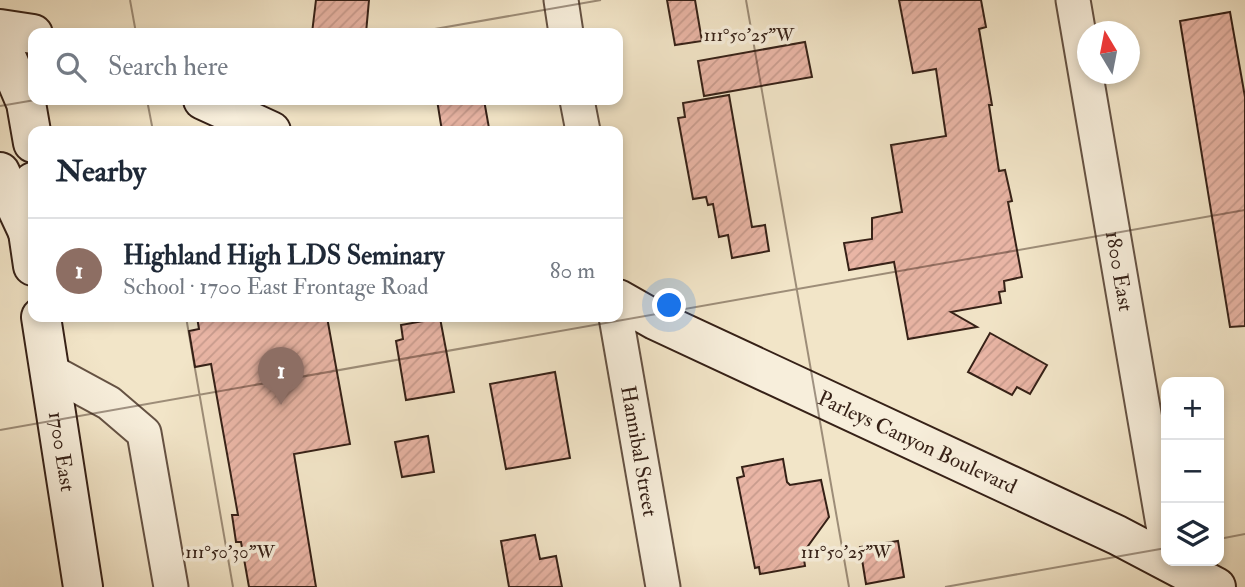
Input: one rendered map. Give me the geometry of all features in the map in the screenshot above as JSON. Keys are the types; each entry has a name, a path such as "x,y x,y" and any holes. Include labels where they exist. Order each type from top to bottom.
{"street":[{"path":"561,0 565,28"},
{"name":"1800 East","path":"1073,0 1161,511"},
{"path":"0,29 28,33"},
{"path":"0,42 26,103 30,126"},
{"path":"214,105 260,126"},
{"path":"578,105 582,126"},
{"path":"0,172 28,242"},
{"name":"Parleys Canyon Boulevard","path":"623,302 655,320 1117,535 1161,558"},
{"name":"1700 East","path":"42,322 83,587"},
{"name":"Hannibal Street","path":"618,322 663,587"},
{"path":"50,371 110,403 144,433 171,587"},
{"name":"Parleys Canyon Boulevard","path":"1176,566 1216,587"}],"building":[{"path":"316,0 369,0 366,28 313,28"},
{"path":"667,0 695,0 702,41 675,45"},
{"path":"899,0 981,0 986,27 979,29 992,105 989,105 999,171 1005,170 1012,201 1008,202 1022,277 1004,281 1005,291 999,292 1001,303 951,312 977,327 908,339 894,262 849,270 844,243 872,239 872,218 902,212 891,145 946,136 936,69 913,73"},
{"path":"1230,12 1245,97 1245,326 1230,327 1180,21"},
{"path":"805,42 812,77 704,96 698,61"},
{"path":"729,95 752,227 765,225 769,251 732,258 728,235 719,237 713,204 708,205 706,197 693,199 678,118 685,117 683,103"},
{"path":"438,105 485,105 489,126 441,126"},
{"path":"198,322 328,322 350,444 294,454 316,587 249,587 241,542 236,542 232,515 238,515 211,364 195,367 189,331 199,329"},
{"path":"441,322 454,392 406,400 396,341 403,339 401,325"},
{"path":"990,333 1047,365 1030,394 1017,387 1012,395 968,372"},
{"path":"555,372 570,458 506,469 490,384"},
{"path":"428,436 434,472 402,477 395,442"},
{"path":"783,459 787,482 790,485 821,480 829,517 803,553 805,566 760,574 759,567 755,568 737,478 744,476 742,467"},
{"path":"535,535 540,559 556,556 562,587 509,587 501,541"},
{"path":"898,541 904,577 866,584 860,547"}],"place":[{"name":"Highland High LDS Seminary","path":"281,405"}]}
